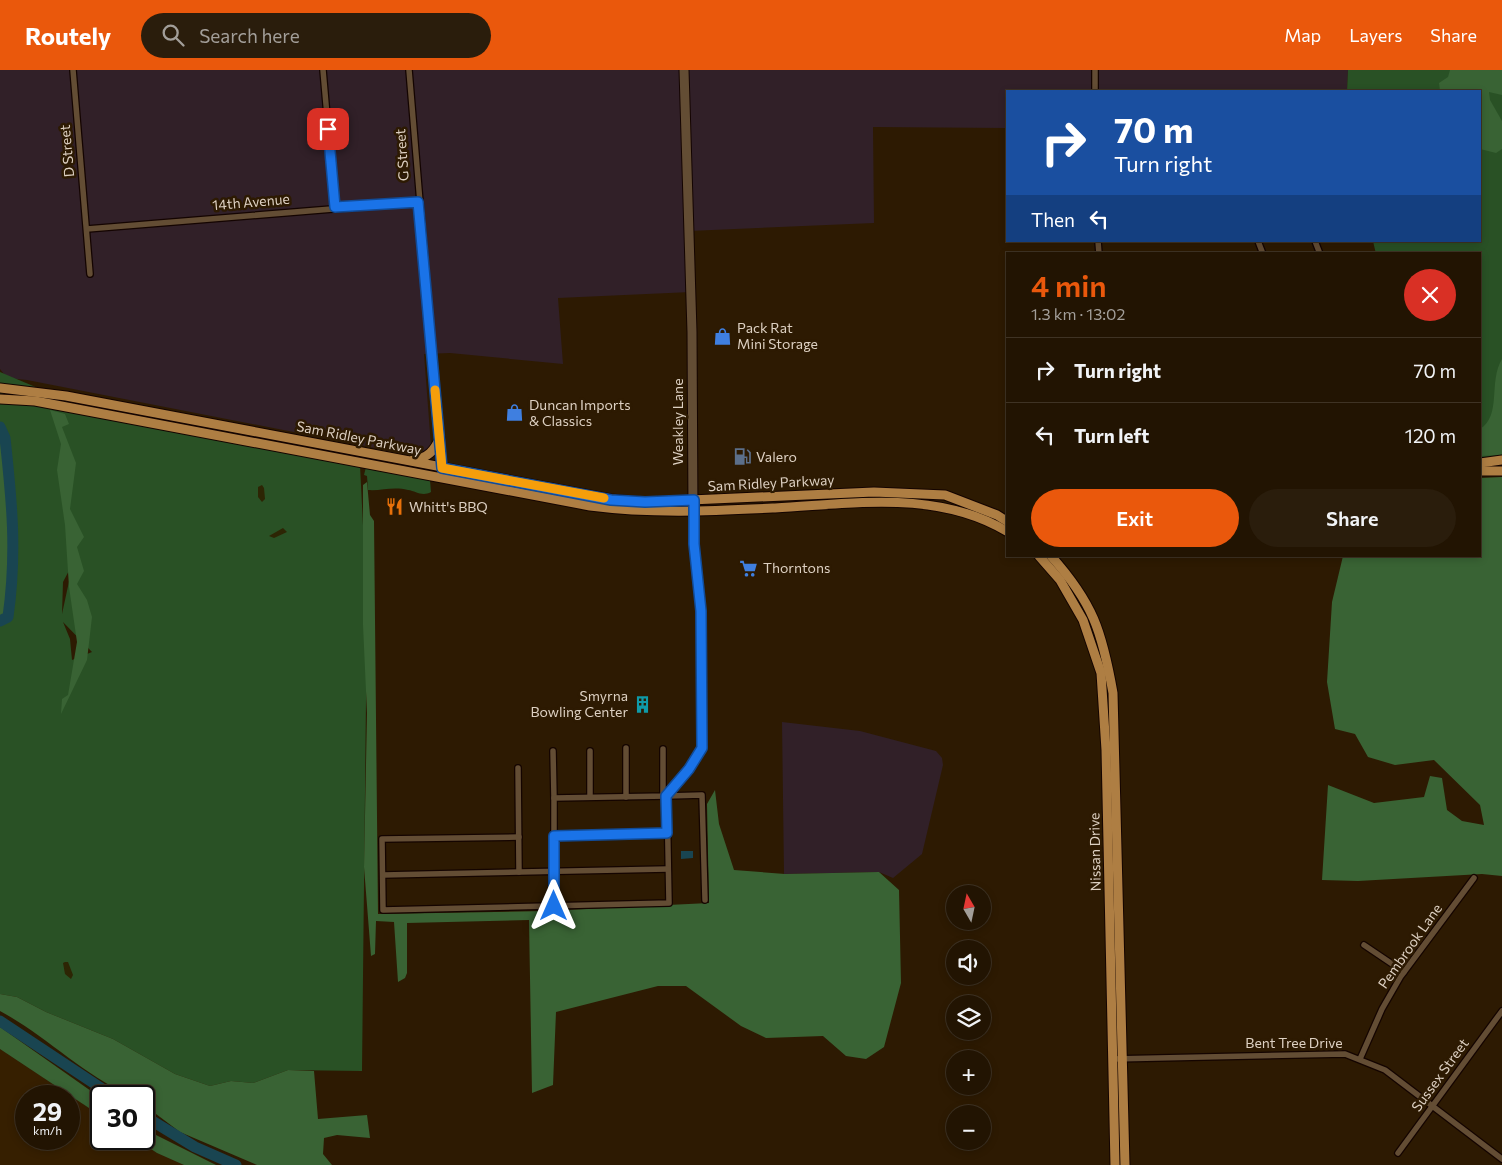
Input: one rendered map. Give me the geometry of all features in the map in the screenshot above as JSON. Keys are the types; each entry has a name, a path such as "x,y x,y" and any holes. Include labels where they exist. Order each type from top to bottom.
{"main road":[{"name":"Weakley Lane","path":"684,70 692,332 693,512"},
{"name":"Sam Ridley Parkway","path":"3,388 66,396 611,500 645,502 874,492 945,494 997,515 1006,521"},
{"name":"Sam Ridley Parkway","path":"0,399 35,401 590,506 632,511 693,512 894,502 941,506 970,513 1006,531"},
{"path":"406,461 423,459 431,454 440,438"},
{"path":"1481,463 1502,460"},
{"path":"1481,471 1502,471"},
{"name":"Nissan Drive","path":"1040,557 1060,580 1083,620 1101,673 1106,750 1114,1165"},
{"name":"Nissan Drive","path":"1051,557 1068,576 1093,614 1106,649 1113,693 1125,1165"}],"street":[{"name":"D Street","path":"73,70 90,274"},
{"path":"323,70 335,207"},
{"name":"G Street","path":"409,70 418,202 440,438 442,468 440,477"},
{"path":"1094,70 1094,90"},
{"name":"14th Avenue","path":"87,229 335,207 418,202"},
{"name":"Weakley Lane","path":"665,796 689,769 702,748 701,611 694,544 693,512"},
{"path":"626,748 626,796"},
{"path":"519,836 382,839 384,910 669,903 663,749"},
{"path":"553,751 554,906"},
{"path":"590,751 590,797"},
{"path":"518,768 519,872"},
{"path":"554,798 702,795 705,900"},
{"path":"554,836 667,833"},
{"path":"383,875 668,869"},
{"name":"Pembrook Lane","path":"1360,1060 1382,1009 1404,972 1474,878"},
{"path":"1364,945 1404,972"},
{"name":"Sussex Street","path":"1398,1153 1502,1011"},
{"name":"Bent Tree Drive","path":"1112,1060 1345,1054 1384,1070 1502,1159"}],"shaded area":[{"path":"0,70 1348,70 1347,90 1006,90 1006,128 873,127 874,223 689,231 691,292 558,298 563,364 450,353 424,354 432,459 27,380 7,378 0,369"},
{"path":"782,722 860,731 936,751 942,758 943,765 922,854 893,878 879,872 784,874"},
{"path":"0,1049 54,1085 15,1085 15,1150 80,1150 80,1102 90,1109 90,1150 152,1150 184,1165 0,1165"}],"green space":[{"path":"1348,70 1502,70 1502,457 1481,457 1481,252 1376,252 1373,242 1481,242 1481,90 1347,90"},
{"path":"1450,70 1502,70 1502,95 1489,92 1490,100 1502,121 1502,149 1496,153 1481,149 1481,90 1440,90 1439,83 1448,77"},
{"path":"1502,359 1502,455 1481,456 1481,428 1487,423 1491,415 1498,368"},
{"path":"0,372 71,402 67,411 360,465 367,606 362,1071 288,1070 253,1083 231,1081 210,1086 175,1074 113,1039 46,1012 17,997 0,994","holes":["73,563 62,614 63,582","63,622 92,652 72,660 70,639"]},
{"path":"50,410 65,414 69,424 62,427 76,463 70,509 84,537 77,547 84,571 77,584 87,600 92,617 87,660 61,714 62,699 68,695 77,642 69,587 65,525 57,470 61,444"},
{"path":"0,427 5,438 8,461 13,549 8,617 0,621"},
{"path":"366,467 430,480 431,492 422,494 397,488 368,490 367,476 364,475"},
{"path":"1502,477 1502,876 1482,874 1358,881 1322,880 1328,785 1374,803 1424,797 1430,776 1442,778 1447,810 1462,821 1484,825 1480,805 1434,760 1395,765 1368,757 1355,734 1335,729 1327,682 1332,602 1343,557 1481,557 1481,478"},
{"path":"367,482 370,515 374,521 378,914 545,911 709,903 707,804 715,790 719,824 734,870 785,874 879,872 899,890 901,983 884,1047 866,1059 846,1056 823,1036 766,1038 741,1026 686,986 658,986 556,1012 553,1085 532,1093 529,920 407,923 407,973 405,978 398,982 394,922 376,921 375,954 371,956 364,867 367,713 363,625 363,485"},
{"path":"0,994 17,997 46,1012 113,1039 175,1074 210,1086 231,1081 253,1083 288,1070 314,1071 318,1119 367,1115 370,1138 337,1135 324,1138 323,1154 332,1165 257,1165 180,1132 155,1113 155,1085 110,1085 79,1066 33,1031 0,1011"},
{"path":"0,1027 90,1090 90,1109 80,1102 80,1085 54,1085 0,1049"},
{"path":"155,1134 216,1165 184,1165 152,1150 155,1150"}],"sand":[{"path":"262,485 265,499 262,502 258,497 258,487"},
{"path":"283,528 287,532 274,538 269,536"},
{"path":"68,962 73,975 71,979 65,974 63,963"}],"water":[{"path":"681,851 693,851 693,858 681,859"}],"waterway":[{"path":"0,427 5,438 8,461 13,549 8,617 0,621"},
{"path":"0,1021 96,1085"},
{"path":"155,1123 195,1147 236,1165"}],"slow traffic":[{"path":"435,390 442,468 604,498"}],"place":[{"name":"Pack Rat Mini Storage","path":"723,336"},
{"name":"Duncan Imports & Classics","path":"515,413"},
{"name":"Valero","path":"742,457"},
{"name":"Whitt's BBQ","path":"395,507"},
{"name":"Thorntons","path":"749,568"},
{"name":"Smyrna Bowling Center","path":"642,704"}],"route":[{"path":"328,129 335,207 418,202 442,468 611,500 645,502 694,500 694,544 701,611 702,748 689,769 666,796 667,833 554,836 554,906"}]}
